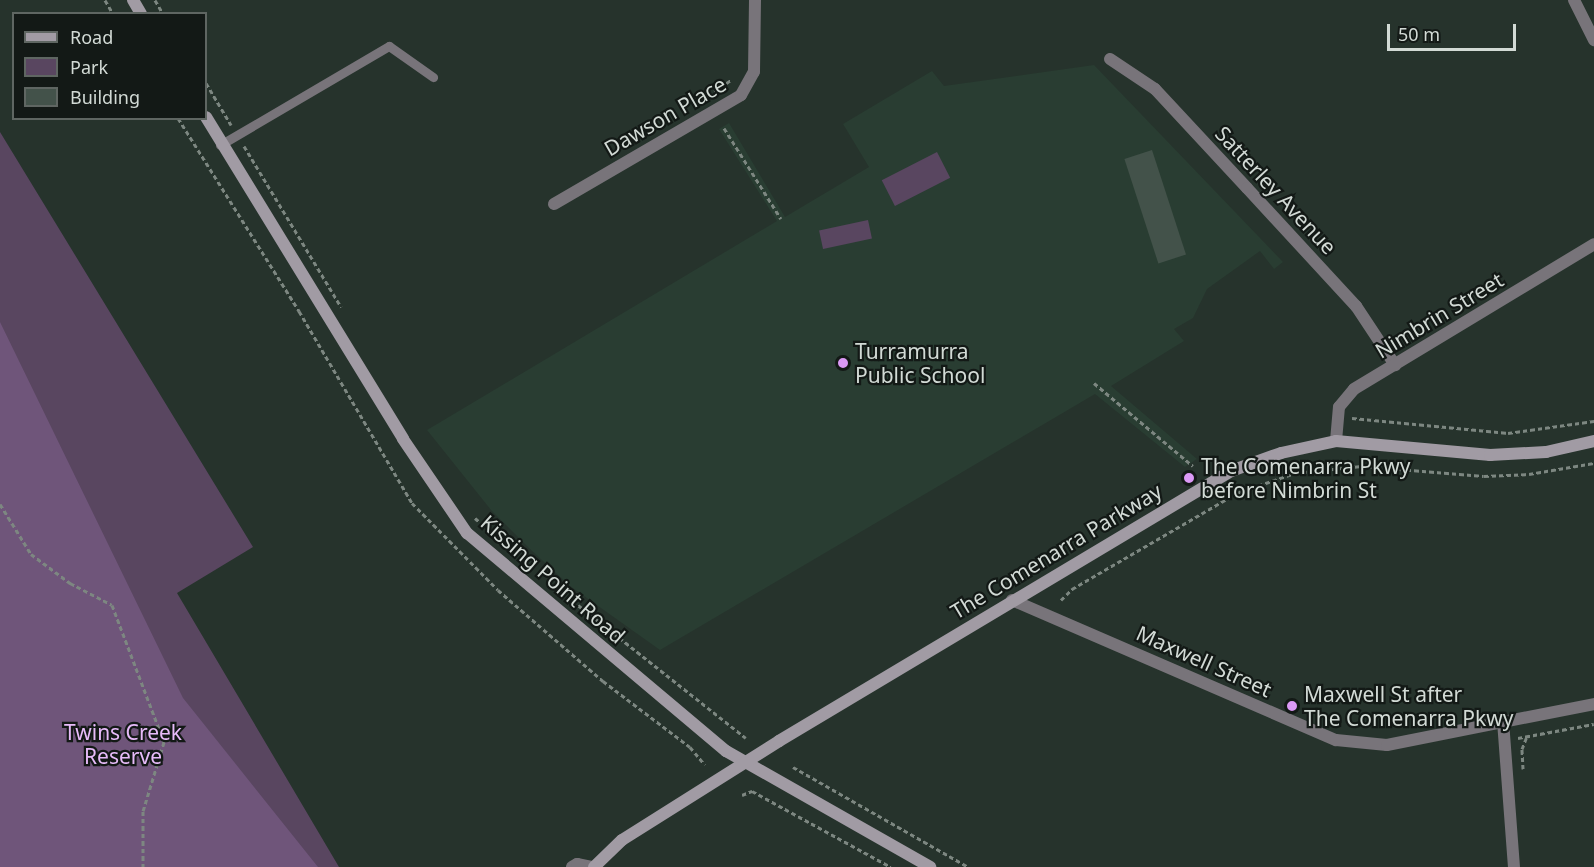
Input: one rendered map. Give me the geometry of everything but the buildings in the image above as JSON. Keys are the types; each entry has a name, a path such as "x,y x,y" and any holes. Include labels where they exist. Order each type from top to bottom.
{"main road":[{"name":"Kissing Point Road","path":"207,119 403,439 467,533 744,764 930,867"},
{"name":"The Comenarra Parkway","path":"594,867 622,840 744,764 1012,600 1232,471 1281,453 1336,441 1490,455 1545,452 1594,441"}],"street":[{"name":"Dawson Place","path":"554,204 741,95 754,72 755,0"},
{"path":"1574,0 1594,40"},
{"name":"Satterley Avenue","path":"1110,59 1155,89 1240,180 1356,306 1395,365"},
{"name":"Nimbrin Street","path":"1336,441 1336,416 1344,397 1594,244"},
{"name":"Maxwell Street","path":"1012,600 1335,740 1387,745 1594,704"},
{"path":"1503,721 1514,867"},
{"path":"572,867 577,864 594,867"}],"lane":[{"path":"221,144 389,46 433,77"}],"path":[{"path":"707,96 737,76"},
{"path":"207,85 343,309"},
{"path":"724,128 782,219"},
{"path":"1094,383 1193,466"},
{"path":"1351,418 1508,433 1594,421"},
{"path":"1061,600 1072,589 1237,493 1295,473 1362,466 1484,476 1529,474 1594,463"},
{"path":"0,504 31,554 70,583 112,605 127,654 164,742 143,811 143,867"},
{"path":"471,514 496,536"},
{"path":"574,602 746,738"},
{"path":"1516,738 1594,724"},
{"path":"793,767 968,867"},
{"path":"742,795 752,791 891,867"}],"shaded area":[{"name":"Turramurra Public School","path":"1094,65 1283,262 1274,269 1260,251 1207,289 1193,318 1174,329 1184,341 1111,386 1197,459 1185,467 1095,394 660,650 570,586 530,549 491,510 427,430 777,221 719,129 729,123 785,217 869,167 843,124 932,71 944,86"}],"green space":[{"name":"Twins Creek Reserve","path":"0,132 253,547 177,593 339,867 0,867"},
{"path":"937,152 950,178 895,206 882,180"},
{"path":"868,220 872,239 823,249 819,230"},
{"path":"0,322 183,698 318,867 0,867"}],"place":[{"name":"Turramurra Public School","path":"843,363"},
{"name":"The Comenarra Pkwy before Nimbrin St","path":"1189,478"},
{"name":"Maxwell St after The Comenarra Pkwy","path":"1292,706"}]}
